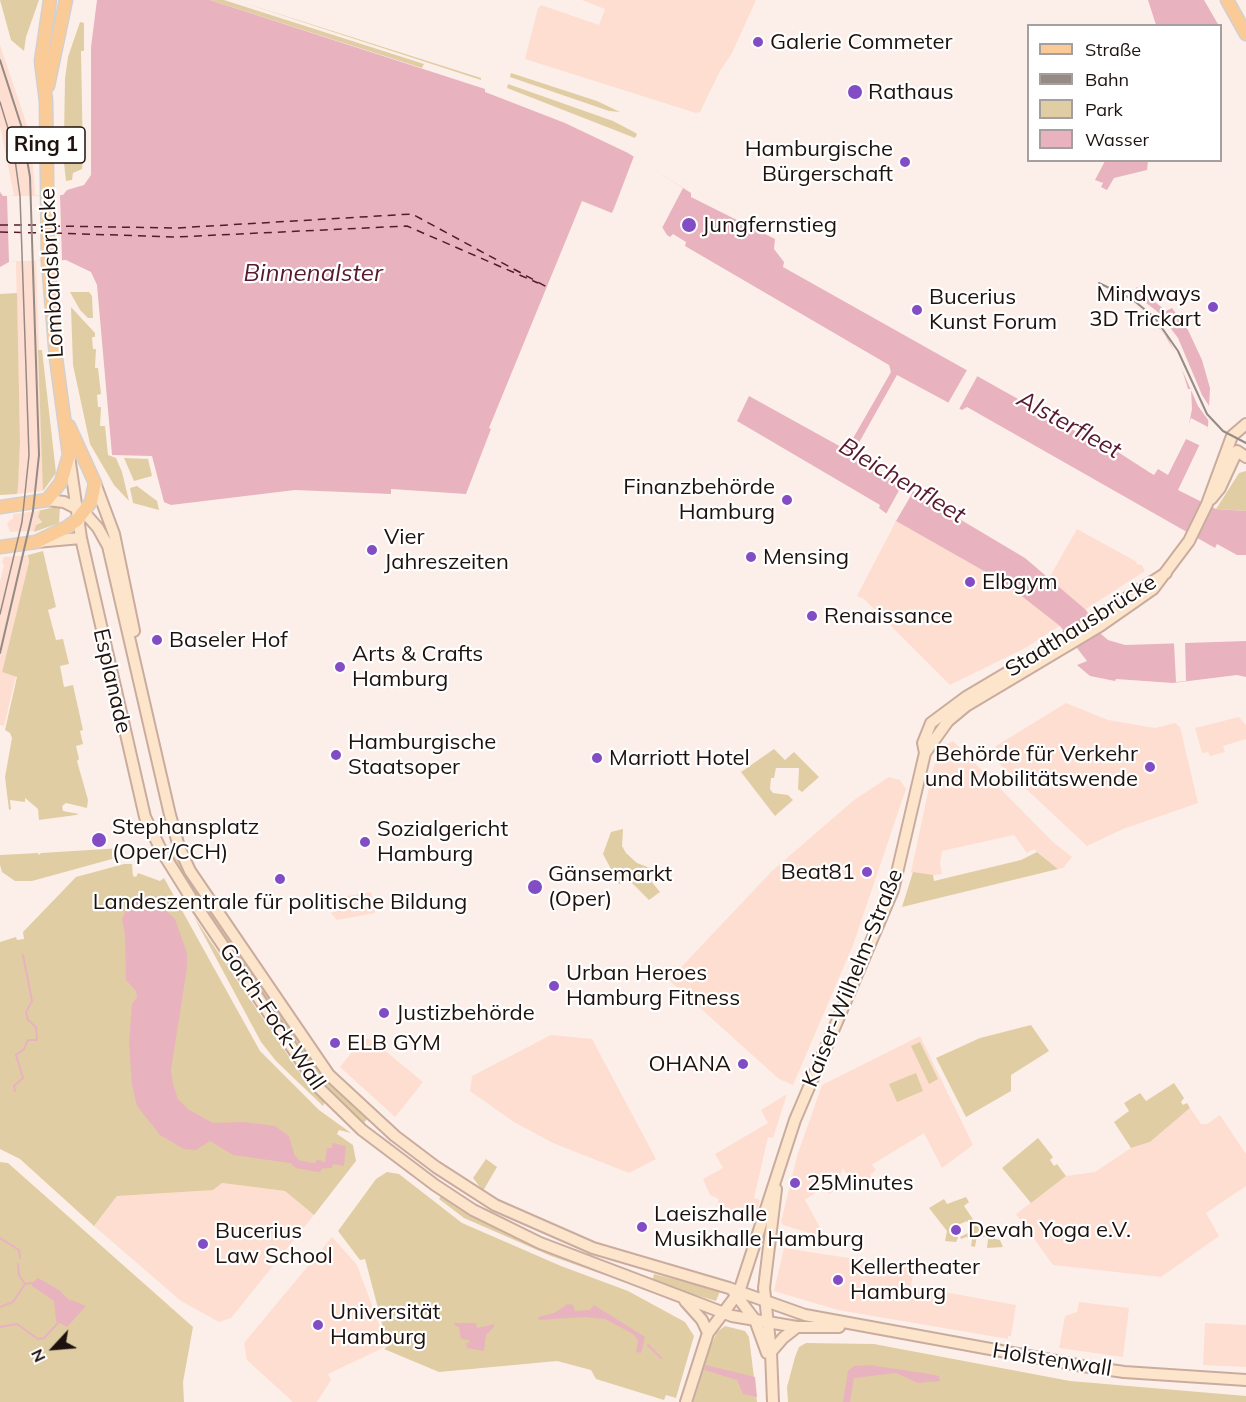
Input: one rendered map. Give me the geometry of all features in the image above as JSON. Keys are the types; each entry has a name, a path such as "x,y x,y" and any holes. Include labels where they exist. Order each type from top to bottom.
{"main road":[{"name":"Lombardsbrücke","path":"50,0 41,61 46,96 48,261 56,358 81,538"},
{"name":"Lombardsbrücke","path":"46,96 66,0"},
{"path":"1227,0 1246,34"},
{"name":"Lombardsbrücke","path":"63,414 94,483 108,534"},
{"path":"1237,451 1234,432 1246,424"},
{"name":"Stadthausbrücke","path":"925,753 953,716 1069,640 1148,594 1189,541 1237,451"},
{"path":"47,500 61,482 69,455"},
{"path":"36,542 79,513 93,498 94,483"},
{"path":"0,507 58,500 108,534"},
{"name":"Esplanade","path":"108,534 172,825"},
{"path":"0,547 81,538"},
{"name":"Esplanade","path":"81,538 140,801 148,823"},
{"name":"Stadthausbrücke","path":"932,723 949,708 995,678 1069,640"},
{"name":"Kaiser-Wilhelm-Straße","path":"750,1299 759,1231 806,1093 893,890 922,768 925,753 923,743 932,723"},
{"name":"Gorch-Fock-Wall","path":"148,823 175,874 292,1053 345,1116 414,1170 479,1213 548,1247 725,1312"},
{"name":"Gorch-Fock-Wall","path":"172,825 183,857 194,878 309,1050 334,1080 395,1136 461,1184 535,1224 618,1257 750,1299"},
{"name":"Kaiser-Wilhelm-Straße","path":"687,1397 711,1329 725,1312 750,1299 764,1288 777,1197 775,1186"},
{"name":"Ring 1","path":"682,1298 711,1329"},
{"path":"725,1312 750,1299"},
{"path":"750,1299 771,1366"},
{"path":"750,1299 770,1322 772,1397"},
{"name":"Holstenwall","path":"750,1299 861,1327 1094,1368 1246,1380"},
{"name":"Ring 1","path":"725,1312 770,1322"},
{"name":"Holstenwall","path":"770,1322 797,1327 861,1327"},
{"path":"771,1352 797,1327"}],"shaded area":[{"path":"582,0 756,0 732,53 720,71 700,112 696,113 525,59 538,8 541,5 599,25 605,9"},
{"path":"0,45 31,137 35,195 14,196 0,126"},
{"path":"36,261 44,486 43,491 17,494 20,442 16,262"},
{"path":"40,511 39,516 42,521 36,525 36,531 10,532 7,523 13,518 13,514"},
{"path":"896,521 1005,583 1026,599 1051,580 1049,578 1077,529 1137,562 1136,564 1142,565 1145,571 1027,647 950,685 864,599 857,596"},
{"path":"28,555 29,562 2,672 16,676 4,726 0,725 0,582 4,565 2,562 4,557"},
{"path":"1066,703 1108,720 1155,728 1175,723 1180,727 1198,803 1123,829 1087,846 990,755 996,746"},
{"path":"1239,717 1246,725 1246,739 1223,746 1225,752 1210,756 1208,752 1202,753 1195,728"},
{"path":"953,741 1053,842 1072,857 1063,868 1058,869 1034,849 1027,853 1014,835 942,851 940,863 942,874 928,876 911,872 933,769 941,748"},
{"path":"889,777 900,780 906,789 853,945 793,1085 779,1079 669,980 772,871 854,800"},
{"path":"371,892 375,913 337,920 331,913 339,910 337,898"},
{"path":"551,1035 592,1039 656,1159 629,1173 553,1143 514,1122 470,1091 472,1076"},
{"path":"920,1036 973,1145 942,1168 924,1133 873,1164 871,1163 876,1170 870,1175 875,1183 858,1192 843,1168 840,1176 845,1184 829,1194 822,1188 805,1200 823,1233 819,1236 783,1225 781,1222 797,1156 822,1085"},
{"path":"363,1038 372,1040 423,1082 395,1117 340,1067"},
{"path":"787,1094 773,1138 768,1137 754,1198 760,1200 756,1216 717,1205 719,1199 710,1195 703,1179 723,1168 715,1154 768,1123 761,1110"},
{"path":"1190,1108 1201,1124 1207,1124 1220,1115 1246,1154 1246,1186 1206,1213 1219,1236 1161,1277 1053,1265 1016,1214 1066,1176 1095,1172 1131,1148 1150,1142"},
{"name":"Bucerius Law School","path":"222,1183 285,1191 314,1215 231,1318 219,1322 181,1301 94,1226 117,1196"},
{"name":"Universität Hamburg","path":"332,1237 357,1265 387,1346 328,1374 331,1380 317,1402 293,1402 247,1360 244,1343"},
{"path":"784,1248 914,1268 911,1286 1016,1305 1011,1336 1008,1336 1008,1339 838,1310 774,1291"},
{"path":"1079,1302 1129,1308 1123,1357 1059,1348 1065,1316 1077,1312"},
{"path":"1205,1323 1246,1325 1246,1367 1203,1365"}],"green space":[{"path":"0,0 39,0 26,37 24,51 11,40"},
{"path":"210,0 224,0 424,64 422,68"},
{"path":"235,0 481,78 481,80"},
{"path":"80,22 84,23 84,51 81,51 83,159 82,169 73,173 72,180 66,181 63,154 68,150 64,137 65,79 68,57"},
{"path":"511,73 597,101 620,112 609,111 510,77"},
{"path":"508,84 613,121 637,134 635,138 507,88"},
{"path":"70,292 89,292 92,296 93,318 88,318 80,310"},
{"path":"17,293 20,442 18,487 17,494 0,495 0,294"},
{"path":"71,307 95,333 95,337 92,337 93,349 96,349 95,368 98,368 101,394 97,395 98,407 101,407 100,426 105,426 108,455 116,458 129,501 114,485 90,444 73,365"},
{"path":"38,350 42,350 56,473 43,491"},
{"path":"124,458 148,459 152,476 134,481"},
{"path":"1246,471 1246,511 1216,509 1239,473"},
{"path":"137,486 157,501 159,510 133,503 130,488"},
{"path":"60,506 59,523 34,532 36,525 42,522 38,517 40,511 37,511"},
{"path":"43,551 56,607 48,610 56,640 63,639 69,664 60,666 64,687 73,685 83,730 80,731 83,744 76,746 79,759 77,761 88,800 87,808 66,803 62,806 63,811 79,814 39,820 38,809 25,798 25,802 10,800 11,809 9,810 5,777 12,738 5,730 17,677 2,672 29,562 28,555"},
{"path":"774,749 785,760 794,752 819,777 802,792 798,789 799,768 776,768 774,778 771,778 770,789 773,793 788,795 793,800 775,816 741,772"},
{"path":"623,829 622,846 626,853 637,863 653,869 646,875 660,892 649,900 629,880 619,884 603,854 611,832"},
{"path":"122,848 123,856 32,881 15,881 2,872 0,865 0,855 38,853 39,855 41,853"},
{"path":"175,851 187,876 315,1066 368,1118 363,1124 317,1081 167,852"},
{"path":"1037,852 1058,869 902,907 913,872 933,875 934,881 1021,860"},
{"path":"124,864 132,864 133,876 136,877 138,873 160,881 164,878 260,1051 319,1110 351,1133 339,1130 337,1134 353,1145 356,1161 314,1215 285,1191 222,1183 213,1190 117,1196 94,1226 20,1159 0,1149 0,942 16,937 17,940 24,939 23,932 76,877"},
{"path":"194,917 304,1079 325,1102 323,1106 276,1061 261,1042"},
{"path":"1031,1025 1049,1051 1011,1075 1011,1091 966,1117 936,1058 980,1038"},
{"path":"920,1042 938,1079 929,1084 911,1046"},
{"path":"916,1073 923,1091 897,1102 889,1084"},
{"path":"1174,1083 1184,1098 1181,1102 1183,1105 1187,1103 1190,1108 1150,1142 1131,1148 1114,1122 1129,1111 1124,1103 1140,1093 1146,1101"},
{"path":"1038,1138 1053,1157 1050,1160 1054,1166 1057,1164 1066,1176 1031,1203 1002,1168"},
{"path":"486,1159 497,1167 483,1191 473,1178"},
{"path":"0,1162 8,1163 193,1327 183,1382 184,1402 0,1402"},
{"path":"387,1172 399,1174 462,1223 561,1266 628,1291 685,1322 694,1336 676,1398 666,1395 664,1400 596,1379 591,1370 557,1361 439,1372 384,1349 388,1346 365,1259 360,1260 338,1231 376,1179"},
{"path":"441,1196 534,1245 610,1277 551,1256 464,1218 439,1199"},
{"path":"966,1197 969,1202 964,1206 977,1225 984,1223 983,1226 989,1236 994,1233 995,1239 1000,1240 1003,1247 987,1248 988,1239 985,1237 977,1236 975,1247 971,1246 972,1239 966,1237 961,1239 960,1237 972,1231 967,1221 953,1227 958,1238 956,1242 945,1241 947,1231 929,1208 944,1199 947,1204"},
{"path":"654,1274 720,1291 716,1301 652,1282"},
{"path":"725,1326 745,1331 749,1337 757,1402 693,1402 710,1347 717,1332"},
{"path":"806,1343 874,1344 1070,1381 1246,1396 1246,1402 788,1402 787,1387 795,1357 799,1347"}],"water":[{"name":"Binnenalster","path":"97,0 210,0 485,89 485,92 565,123 628,153 691,193 691,197 775,239 774,249 784,262 783,267 1091,440 1093,436 1154,475 1158,469 1168,475 1186,439 1192,409 1191,389 1188,389 1179,360 1165,335 1145,312 1128,299 1137,287 1166,311 1172,308 1188,330 1202,360 1210,388 1208,427 1178,490 1216,509 1246,511 1246,555 1237,555 1217,544 1215,548 967,407 962,410 897,375 852,455 1025,558 1086,610 1101,634 1108,640 1125,645 1246,641 1246,677 1237,675 1173,683 1116,679 1115,681 1090,676 1077,665 1087,661 1060,626 1005,583 896,521 879,508 880,505 737,421 749,396 843,448 841,453 844,454 891,372 889,365 685,246 686,242 673,234 670,237 662,227 613,210 612,213 582,201 489,428 491,429 466,494 391,489 391,494 295,490 171,505 164,502 152,456 112,455 97,285 91,272 66,260 9,262 0,267 0,192 3,196 63,195 67,190 84,185 91,175 91,47"},
{"path":"1148,0 1246,0 1246,15 1222,29 1222,24 1156,24"},
{"path":"1104,162 1148,162 1147,170 1114,178 1107,190 1101,187 1103,183 1095,180"},
{"path":"145,897 153,898 175,919 187,953 187,968 171,1070 178,1099 189,1110 213,1123 244,1122 275,1126 289,1136 297,1164 233,1155 210,1141 196,1150 184,1149 160,1135 137,1106 132,1085 129,1042 132,1004 137,997 136,991 126,980 125,935 122,919 130,902"},
{"path":"332,1143 346,1146 344,1166 333,1164 332,1168 312,1169 317,1161 325,1162 327,1148 332,1148"},
{"path":"38,1278 59,1290 70,1301 86,1306 67,1327 56,1321 54,1301 32,1286"},
{"path":"568,1304 573,1305 575,1311 590,1310 594,1305 645,1337 641,1353 636,1352 638,1340 633,1334 605,1319 583,1317 539,1320 538,1317 554,1313"},
{"path":"454,1323 476,1323 477,1328 494,1324 486,1335 484,1351 467,1348 466,1343 469,1343 469,1340 461,1339 459,1327"},
{"path":"706,1365 755,1377 757,1397 743,1394 737,1380 704,1370"},
{"path":"870,1365 939,1376 940,1381 918,1383 896,1373 854,1378 850,1402 843,1402 848,1371 854,1366"}],"pier":[{"path":"1204,0 1246,0 1246,17 1222,31 1222,24 1218,24"},
{"path":"634,156 683,188 662,228 613,211"},
{"path":"60,195 62,260 9,262 7,196"},
{"path":"1131,291 1159,313 1178,338 1202,395 1213,412 1211,424 1198,406 1168,338 1148,315 1127,298"},
{"path":"967,370 978,375 958,411 947,405"},
{"path":"1191,418 1208,427 1201,446 1184,438"},
{"path":"902,485 913,492 896,521 886,514"},
{"path":"1185,642 1186,681 1176,682 1174,643"}],"waterway":[{"path":"15,1091 14,1086 23,1078 16,1055 24,1049 28,1040 37,1040 36,1027 28,1020 26,1012 32,1001 23,955"},
{"path":"292,1158 297,1164 318,1168 319,1164"},
{"path":"0,1238 19,1250 20,1258"},
{"path":"18,1264 19,1275 25,1284 32,1283"},
{"path":"0,1307 13,1302 25,1284"},
{"path":"0,1327 17,1324 38,1339 44,1338 58,1323"},
{"path":"648,1345 661,1358"}],"ferry route":[{"path":"52,226 176,228 412,214 547,287"},
{"path":"0,225 41,225"},
{"path":"54,233 176,237 407,226 538,283"},
{"path":"0,232 43,233"}],"tram line":[{"path":"0,102 13,145 20,196 29,455 22,522 0,614"}],"railway":[{"path":"0,60 21,125 30,177 39,455 33,511 0,653"},
{"path":"1099,283 1132,299 1155,318 1178,351 1207,414 1223,431 1246,443"}],"place":[{"name":"Galerie Commeter","path":"758,42"},
{"name":"Rathaus","path":"855,92"},
{"name":"Hamburgische Bürgerschaft","path":"905,162"},
{"name":"Jungfernstieg","path":"689,225"},
{"name":"Mindways 3D Trickart","path":"1213,307"},
{"name":"Bucerius Kunst Forum","path":"917,310"},
{"name":"Finanzbehörde Hamburg","path":"787,500"},
{"name":"Vier Jahreszeiten","path":"372,550"},
{"name":"Mensing","path":"751,557"},
{"name":"Elbgym","path":"970,582"},
{"name":"Renaissance","path":"812,616"},
{"name":"Baseler Hof","path":"157,640"},
{"name":"Arts & Crafts Hamburg","path":"340,667"},
{"name":"Hamburgische Staatsoper","path":"336,755"},
{"name":"Marriott Hotel","path":"597,758"},
{"name":"Behörde für Verkehr und Mobilitätswende","path":"1150,767"},
{"name":"Stephansplatz (Oper/CCH)","path":"99,840"},
{"name":"Sozialgericht Hamburg","path":"365,842"},
{"name":"Beat81","path":"867,872"},
{"name":"Landeszentrale für politische Bildung","path":"280,879"},
{"name":"Gänsemarkt (Oper)","path":"535,887"},
{"name":"Urban Heroes Hamburg Fitness","path":"554,986"},
{"name":"Justizbehörde","path":"384,1013"},
{"name":"ELB GYM","path":"335,1043"},
{"name":"OHANA","path":"743,1064"},
{"name":"25Minutes","path":"795,1183"},
{"name":"Laeiszhalle Musikhalle Hamburg","path":"642,1227"},
{"name":"Devah Yoga e.V.","path":"956,1230"},
{"name":"Bucerius Law School","path":"203,1244"},
{"name":"Kellertheater Hamburg","path":"838,1280"},
{"name":"Universität Hamburg","path":"318,1325"}],"water label":[{"name":"Alsterfleet","path":"1069,425"},
{"name":"Bleichenfleet","path":"902,481"}]}
